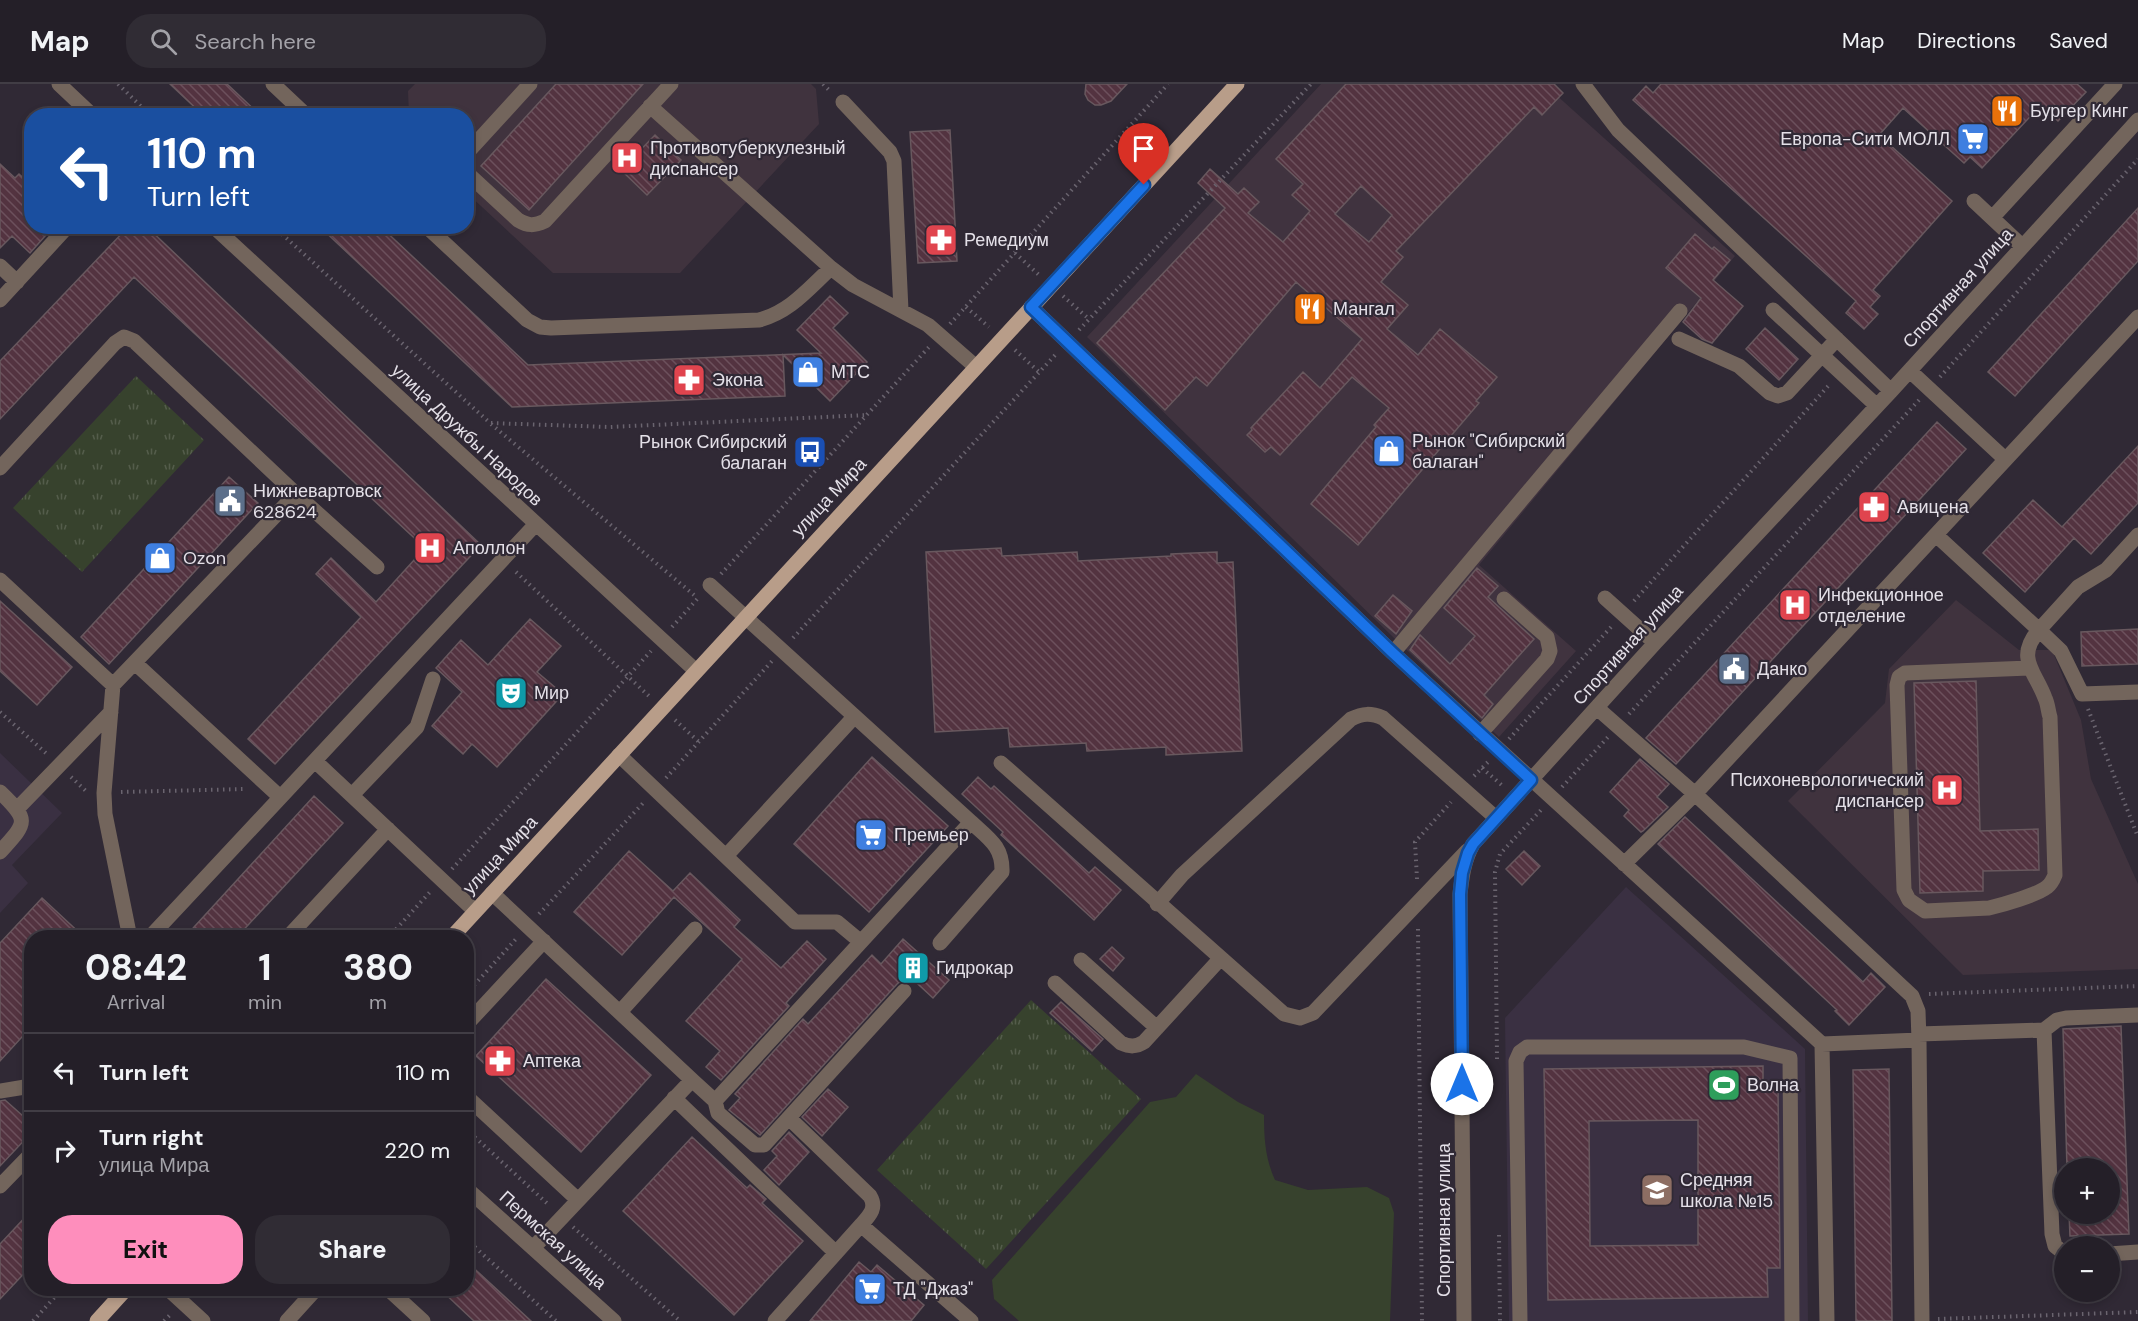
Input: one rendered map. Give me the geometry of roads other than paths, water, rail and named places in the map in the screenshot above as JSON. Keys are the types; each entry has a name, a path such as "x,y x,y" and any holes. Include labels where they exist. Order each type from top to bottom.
{"main road":[{"name":"улица Мира","path":"458,930 1237,84"},
{"path":"97,1321 120,1296"}],"street":[{"path":"273,84 298,108"},
{"path":"474,145 530,84"},
{"path":"474,179 518,220 526,225 537,225 545,221 671,84"},
{"path":"1583,84 1618,130 1891,391"},
{"path":"1992,218 2115,84"},
{"path":"65,86 86,108"},
{"path":"843,102 890,152 894,161 902,310"},
{"path":"650,106 831,268 853,285 928,325 976,367"},
{"name":"Спортивная улица","path":"1464,1321 1460,894 1465,862 1473,844 1655,643 1910,371 2138,120"},
{"path":"1974,201 2022,246"},
{"path":"0,300 61,234"},
{"name":"улица Дружбы Народов","path":"222,234 696,671"},
{"path":"435,234 527,320 540,327 551,328 759,320 775,316 786,310 831,268"},
{"path":"0,266 17,282"},
{"path":"1031,307 1393,653 1822,1044 2044,1030 2056,1020 2066,1018 2138,1015"},
{"path":"1773,310 1877,406"},
{"path":"1393,653 1680,311"},
{"path":"1624,864 1695,794 2138,317"},
{"path":"0,468 115,343 124,337 134,341 376,567"},
{"path":"1679,339 1739,366 1770,393 1778,396 1787,393 1837,339"},
{"path":"1910,371 2006,459"},
{"path":"128,930 105,814 104,793 113,685 296,494"},
{"path":"156,930 275,793 315,761 535,525"},
{"path":"1936,535 2061,651 2082,694 2138,692"},
{"path":"2029,668 1905,673 1899,677 1897,685 1904,890 1909,900 1925,911 1989,908 2045,889 2053,881 2055,875 2050,717 2045,699 2029,668 2029,643 2078,587 2106,570 2138,535"},
{"path":"0,580 113,685"},
{"path":"710,585 998,849 1002,859 1002,872 940,943"},
{"path":"1605,598 1655,643"},
{"path":"1480,734 1547,659 1550,651 1547,638 1504,599"},
{"path":"135,663 275,793"},
{"path":"352,795 417,727 433,679"},
{"path":"1597,708 1695,794 1912,996 1918,1011 1919,1037 1922,1320"},
{"path":"17,809 111,712"},
{"path":"1157,904 1182,875 1351,719 1361,714 1373,714 1383,718 1497,818"},
{"path":"726,856 854,717"},
{"path":"619,755 795,922 837,922 861,942"},
{"path":"315,761 475,911"},
{"path":"1001,763 1157,904 1284,1014 1300,1018 1313,1013 1473,844"},
{"path":"0,792 22,816 19,831 0,852"},
{"path":"715,1101 971,822"},
{"path":"294,930 388,830"},
{"path":"492,893 715,1101 718,1113 755,1145 764,1145 904,991"},
{"path":"620,1012 695,929"},
{"path":"474,1016 543,941"},
{"path":"1055,983 1121,1043 1137,1046 1144,1042 1220,959"},
{"path":"1081,960 1157,1028"},
{"path":"2044,1030 2054,1242"},
{"path":"1822,1044 1827,1321"},
{"path":"1520,1321 1516,1061 1520,1052 1527,1047 1744,1047 1790,1058 1792,1321"},
{"path":"533,1248 692,1080"},
{"path":"0,1091 24,1088"},
{"path":"674,1098 836,1253"},
{"path":"474,1103 578,1200"},
{"path":"775,1321 861,1225 873,1208 874,1202 789,1118"},
{"path":"0,1186 24,1161"},
{"name":"Пермская улица","path":"474,1195 614,1321"},
{"path":"861,1225 970,1321"},
{"path":"2120,1253 2138,1252"},
{"path":"176,1296 203,1321"},
{"path":"287,1321 310,1296"},
{"path":"396,1296 423,1321"}],"place":[{"name":"Бургер Кинг","path":"2007,111"},
{"name":"Европа-Сити МОЛЛ","path":"1973,139"},
{"name":"Противотуберкулезный диспансер","path":"627,158"},
{"name":"Ремедиум","path":"941,240"},
{"name":"Мангал","path":"1310,309"},
{"name":"МТС","path":"808,372"},
{"name":"Экона","path":"689,380"},
{"name":"Рынок \"Сибирский балаган\"","path":"1389,451"},
{"name":"Рынок Сибирский балаган","path":"810,452"},
{"name":"Нижневартовск 628624","path":"230,501"},
{"name":"Авицена","path":"1874,507"},
{"name":"Аполлон","path":"430,548"},
{"name":"Ozon","path":"160,558"},
{"name":"Инфекционное отделение","path":"1795,605"},
{"name":"Данко","path":"1734,669"},
{"name":"Мир","path":"511,693"},
{"name":"Психоневрологический диспансер","path":"1947,790"},
{"name":"Премьер","path":"871,835"},
{"name":"Гидрокар","path":"913,968"},
{"name":"Аптека","path":"500,1061"},
{"name":"Волна","path":"1724,1085"},
{"name":"Средняя школа №15","path":"1657,1190"},
{"name":"ТД \"Джаз\"","path":"870,1289"}]}
